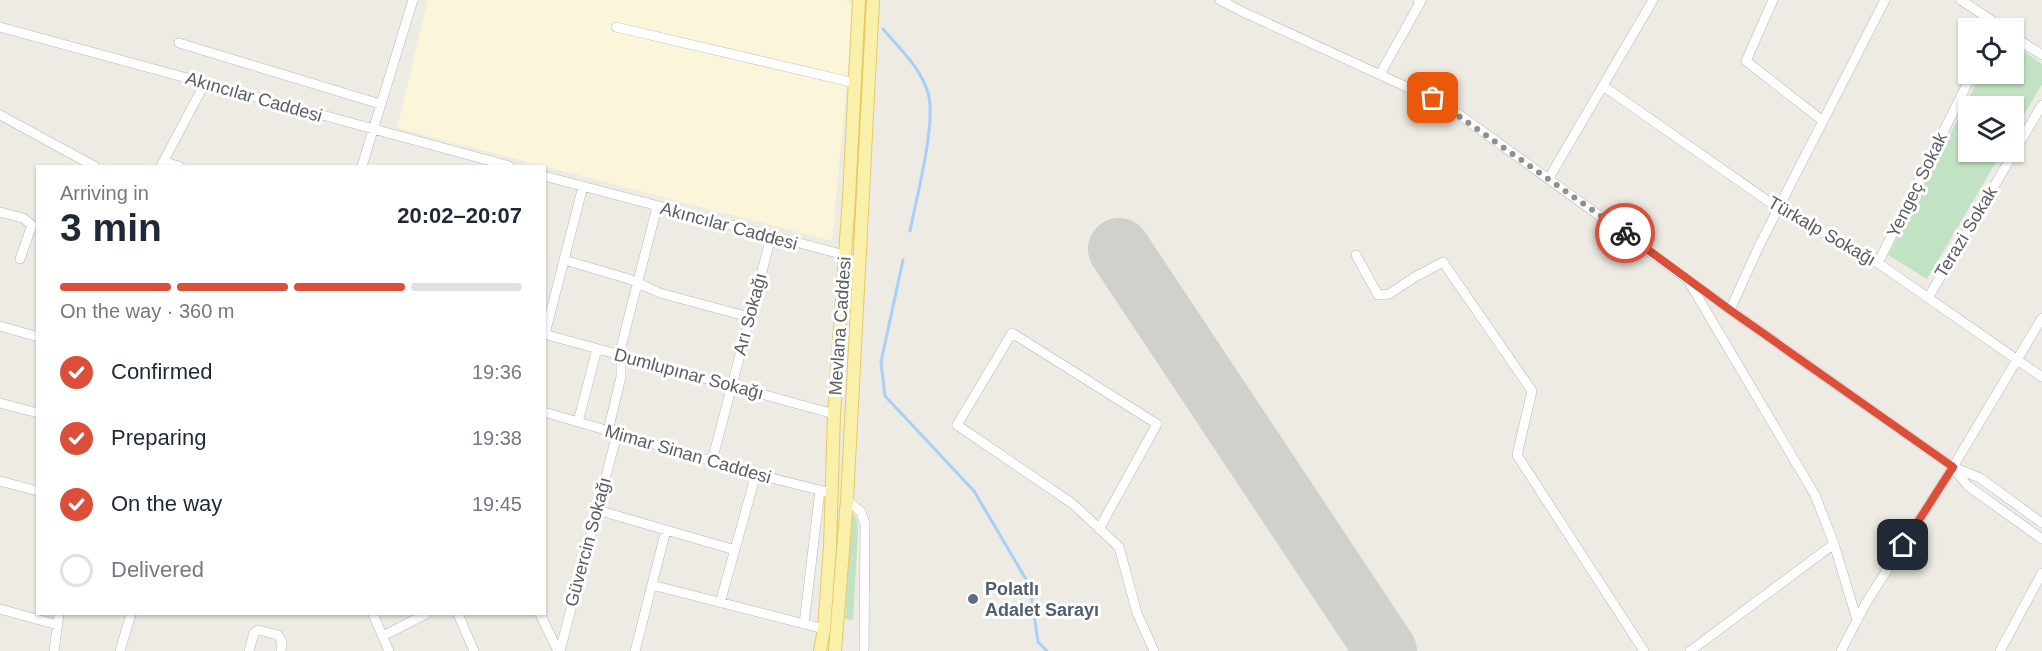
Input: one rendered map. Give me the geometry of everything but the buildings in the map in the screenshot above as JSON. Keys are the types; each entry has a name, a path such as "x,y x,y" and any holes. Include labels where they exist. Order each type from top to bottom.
{"main road":[{"name":"Mevlana Caddesi","path":"820,651 824,629 826,491 845,255 859,0"},
{"name":"Mevlana Caddesi","path":"835,651 847,500 873,0"}],"street":[{"path":"362,165 412,0"},
{"path":"1220,0 1446,105 1730,310 1953,467 1980,478 2042,523"},
{"path":"1380,74 1421,1 1418,0"},
{"path":"1550,178 1653,0"},
{"path":"1773,0 1746,61 1823,121"},
{"path":"1730,310 1885,0"},
{"path":"1961,0 1986,18"},
{"name":"Akıncılar Caddesi","path":"0,27 505,165"},
{"path":"616,27 855,83"},
{"path":"179,43 380,104"},
{"path":"2024,43 2042,55"},
{"path":"163,164 205,82"},
{"name":"Yengeç Sokak","path":"1878,263 1967,84"},
{"name":"Türkalp Sokağı","path":"1603,86 1779,208 1878,263 2042,377"},
{"name":"Terazi Sokak","path":"1928,298 2042,105"},
{"path":"0,115 92,165"},
{"name":"Akıncılar Caddesi","path":"546,177 845,255"},
{"path":"546,330 583,186"},
{"name":"Güvercin Sokağı","path":"559,651 597,510 621,377 621,355 657,207"},
{"path":"0,212 23,218 32,225 20,259"},
{"name":"Arı Sokağı","path":"712,461 771,237"},
{"path":"1356,255 1378,295 1389,294 1443,262 1533,391 1517,455"},
{"path":"564,260 617,275 660,293 749,317"},
{"path":"1687,278 1815,495 1834,544 1857,620"},
{"path":"1841,651 1857,620 1953,467 2042,318"},
{"path":"0,326 36,336"},
{"path":"1099,529 1157,424 1012,333 957,425 1073,504 1099,529 1119,547 1137,613 1154,651"},
{"name":"Dumlupınar Sokağı","path":"546,334 834,414"},
{"path":"578,422 597,349"},
{"path":"1530,399 1517,455 1644,651"},
{"path":"0,403 36,413"},
{"name":"Mimar Sinan Caddesi","path":"546,413 756,474 826,491"},
{"path":"1953,467 1968,486 2042,539"},
{"path":"720,603 756,474"},
{"path":"0,481 36,490"},
{"path":"804,624 826,491"},
{"path":"847,500 861,512 865,524 864,651"},
{"path":"597,510 735,550"},
{"path":"635,651 666,530"},
{"path":"1690,651 1834,544"},
{"path":"2000,651 2042,573"},
{"path":"652,585 824,629"},
{"path":"0,609 58,625"},
{"path":"54,651 59,615"},
{"path":"120,651 131,615"},
{"path":"373,615 389,651"},
{"path":"382,636 417,615"},
{"path":"458,615 474,651"},
{"path":"541,615 559,651"},
{"path":"249,651 254,633 263,630 281,638 281,651"}],"shaded area":[{"path":"428,0 844,0 854,7 832,241 397,128"}],"green space":[{"path":"2024,51 2042,64 2042,84 2024,114 2024,96 1970,96 1976,84 2024,84"},
{"path":"1958,119 1958,162 1996,162 1927,279 1888,255"},
{"path":"852,513 857,519 858,532 853,620 845,619"}],"waterway":[{"path":"883,29 920,75 928,93 930,106 928,141 910,231"},
{"path":"903,260 881,362 885,396 974,491 1030,586 1038,642 1047,651"}],"runway":[{"path":"1119,249 1386,651"}],"way so far":[{"path":"1433,98 1475,125 1625,233"}],"place":[{"name":"Polatlı Adalet Sarayı","path":"973,599"}],"route":[{"path":"1625,233 1953,467 1903,545"}]}
